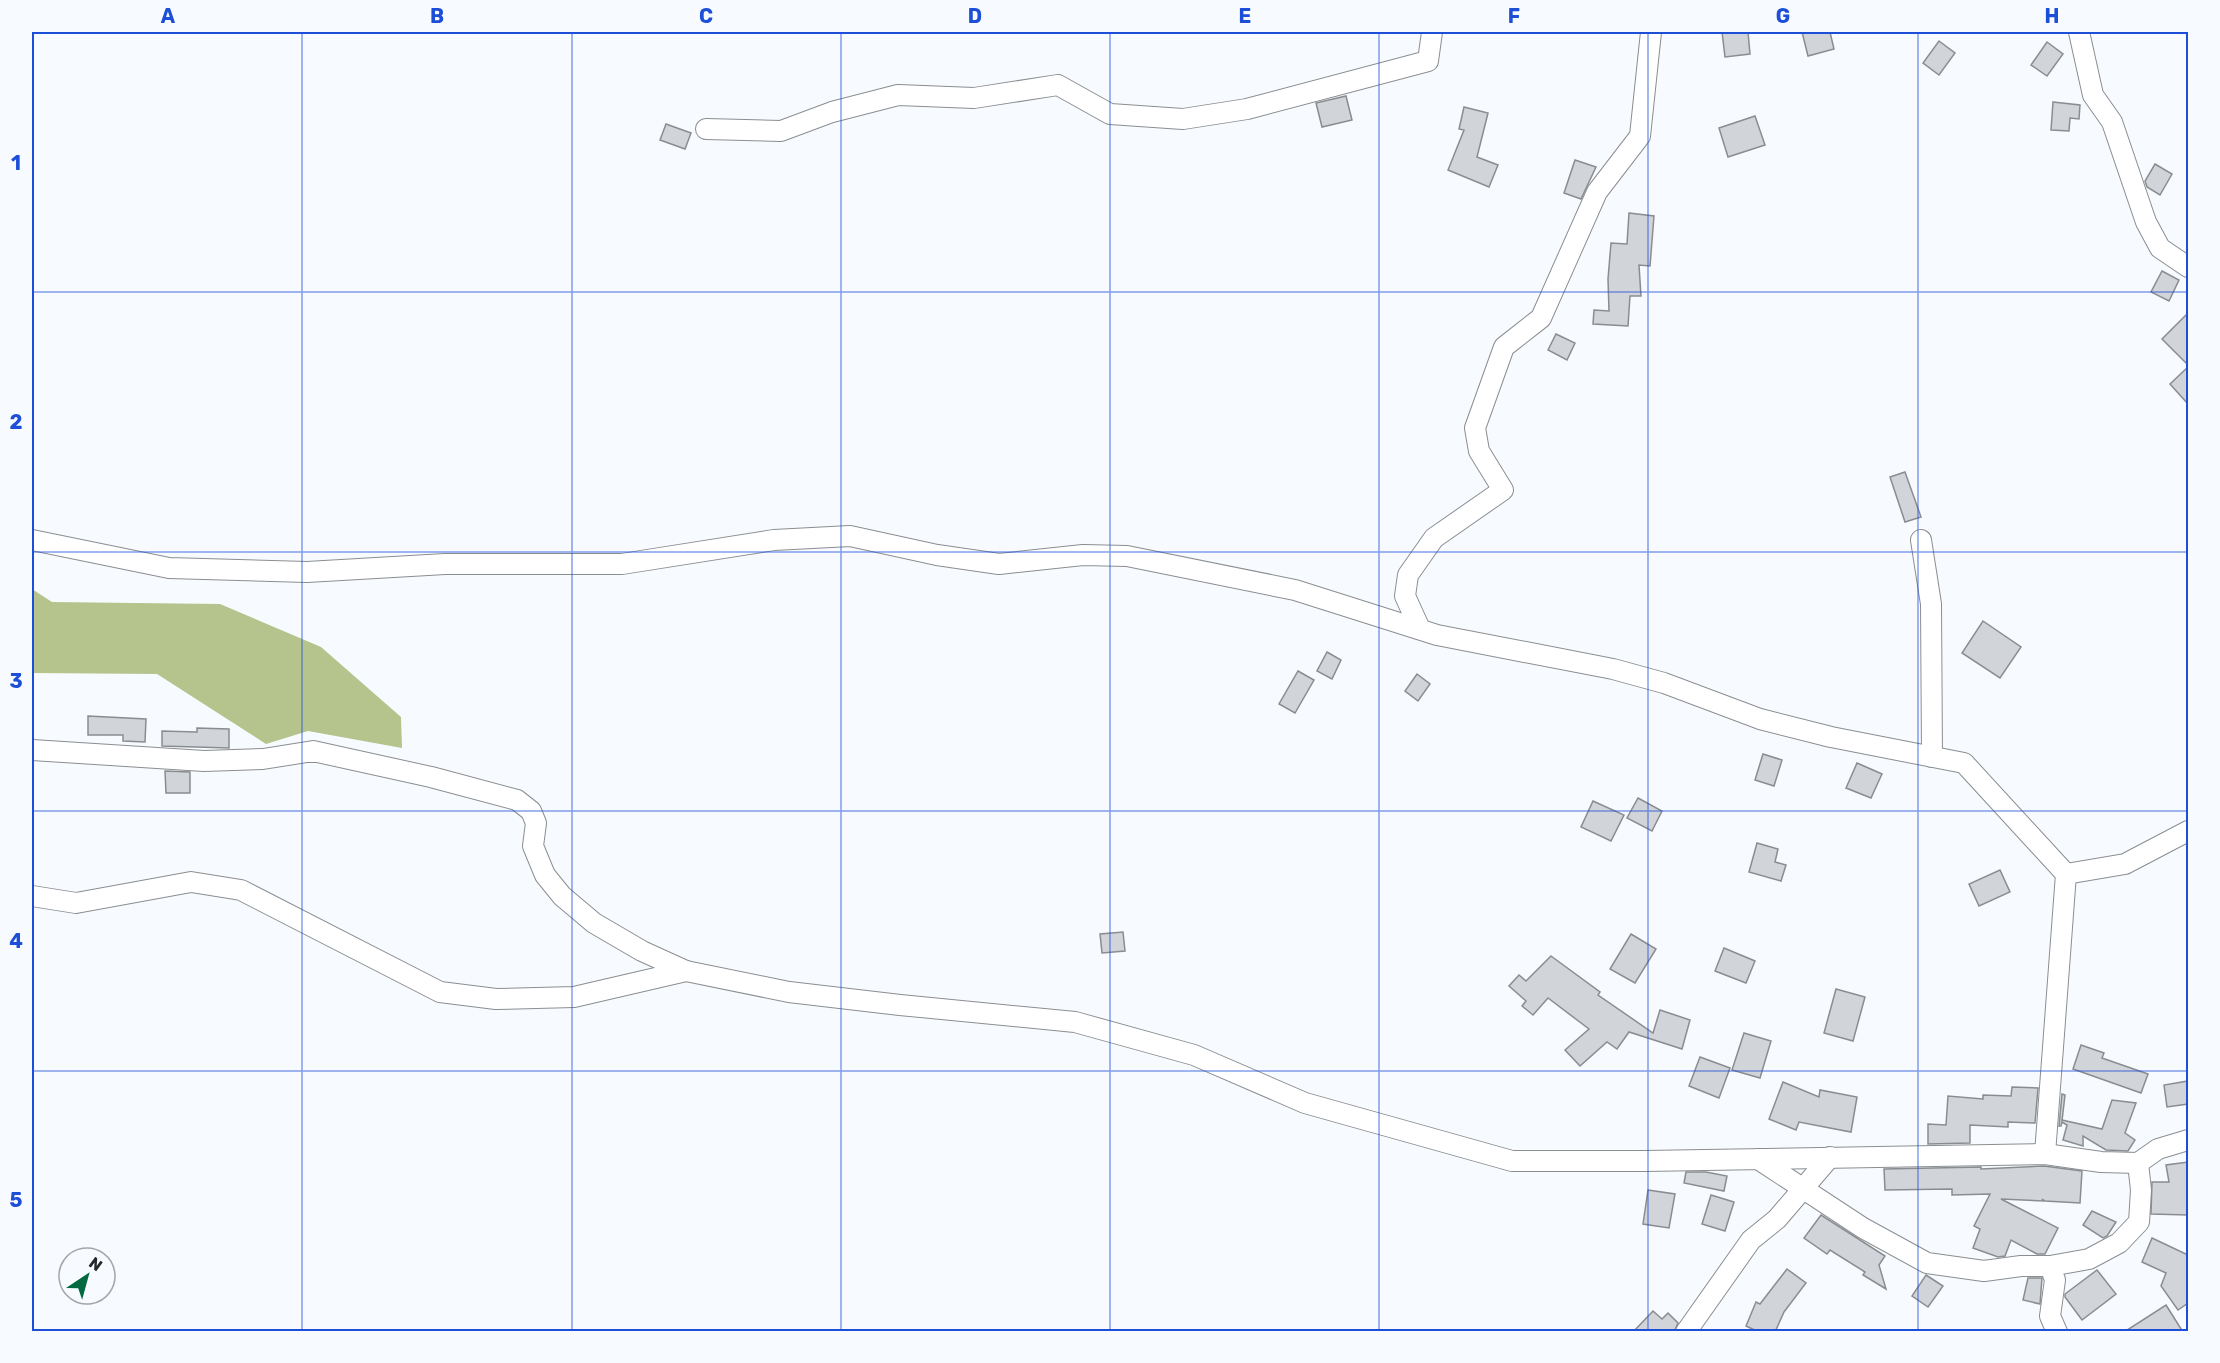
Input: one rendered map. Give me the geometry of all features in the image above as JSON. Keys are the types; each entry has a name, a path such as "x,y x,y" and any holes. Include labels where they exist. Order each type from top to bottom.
{"street":[{"path":"706,129 781,131 832,112 898,95 974,98 1058,85 1110,114 1183,119 1247,109 1428,62 1432,32"},
{"path":"1420,629 1405,596 1408,574 1434,538 1503,490 1479,451 1475,428 1504,347 1541,318 1597,192 1640,136 1651,32"},
{"path":"2079,32 2093,95 2112,122 2146,222 2160,248 2187,263"},
{"path":"32,540 169,568 307,572 446,564 621,564 774,540 850,536 937,555 999,564 1083,555 1127,556 1295,590 1437,635 1613,669 1664,683 1760,719 1831,737 1965,763 2066,874 2045,1154"},
{"path":"1921,540 1931,604 1932,757"},
{"path":"32,750 204,760 263,759 313,751 431,777 517,800 531,811 536,824 533,846 545,875 562,896 594,922 642,951 686,971 789,992 1075,1022 1194,1055 1305,1103 1512,1161 2045,1154 2101,1162 2138,1163 2158,1149 2188,1140"},
{"path":"2066,874 2125,864 2188,831"},
{"path":"32,896 76,903 191,882 241,890 440,992 496,999 574,997 686,971"},
{"path":"1686,1332 1751,1240 1777,1219 1830,1158"},
{"path":"1758,1159 1863,1228 1927,1263 1984,1271 2021,1266 2050,1266 2089,1259 2119,1243 2139,1222 2141,1190 2138,1163"},
{"path":"2050,1266 2055,1280 2050,1316 2057,1332"}],"green space":[{"path":"32,589 52,602 220,604 321,647 401,717 402,748 308,731 266,744 157,674 32,673"}],"building":[{"path":"1722,32 1748,32 1750,54 1725,57"},
{"path":"1802,32 1830,32 1834,49 1808,56"},
{"path":"1939,41 1955,53 1939,75 1923,63"},
{"path":"2047,42 2063,54 2047,76 2031,65"},
{"path":"1346,96 1352,120 1322,127 1316,103"},
{"path":"2053,102 2080,105 2079,119 2070,118 2069,131 2051,130"},
{"path":"1464,107 1488,113 1477,157 1498,165 1489,187 1448,170 1464,130 1459,129"},
{"path":"1755,116 1765,145 1728,157 1719,128"},
{"path":"666,124 691,133 685,149 660,140"},
{"path":"1575,160 1596,167 1581,199 1564,193"},
{"path":"2155,164 2172,174 2160,195 2147,187 2145,181"},
{"path":"1629,213 1654,216 1650,266 1639,265 1641,296 1630,296 1628,326 1593,324 1594,310 1609,311 1608,279 1611,243 1627,244"},
{"path":"2162,271 2179,280 2169,301 2151,292"},
{"path":"2188,313 2188,365 2162,339"},
{"path":"1556,334 1575,343 1567,360 1548,350"},
{"path":"2188,367 2188,404 2170,384"},
{"path":"1905,472 1921,517 1905,522 1890,477"},
{"path":"1983,621 2021,647 2000,678 1962,653"},
{"path":"1327,652 1341,660 1332,679 1317,671"},
{"path":"1298,671 1314,680 1295,713 1279,704"},
{"path":"1417,674 1430,684 1418,701 1405,691"},
{"path":"88,716 146,719 145,742 123,741 123,735 88,735"},
{"path":"197,728 229,729 229,748 162,746 162,731 197,732"},
{"path":"1763,754 1782,760 1774,786 1755,780"},
{"path":"1857,763 1882,774 1871,798 1846,788"},
{"path":"165,771 190,772 190,793 166,793"},
{"path":"1638,798 1662,811 1652,831 1627,818"},
{"path":"1593,801 1624,815 1611,841 1581,827"},
{"path":"1757,843 1778,849 1775,862 1786,865 1781,881 1749,872"},
{"path":"2000,870 2010,892 1979,906 1969,884"},
{"path":"1123,932 1125,951 1102,953 1100,934"},
{"path":"1631,934 1656,949 1635,983 1610,969"},
{"path":"1724,948 1755,961 1746,983 1715,971"},
{"path":"1551,956 1600,992 1598,995 1653,1033 1660,1010 1690,1020 1682,1049 1629,1032 1617,1049 1607,1042 1580,1066 1565,1050 1589,1029 1548,998 1533,1015 1522,1006 1526,1001 1509,986 1519,975 1526,981"},
{"path":"1836,989 1865,997 1853,1041 1824,1033"},
{"path":"1744,1033 1771,1041 1760,1078 1732,1070"},
{"path":"2081,1045 2104,1053 2102,1058 2148,1074 2141,1093 2073,1069"},
{"path":"1700,1057 1730,1068 1719,1098 1689,1086"},
{"path":"2188,1081 2188,1104 2167,1107 2164,1085"},
{"path":"1783,1082 1819,1097 1820,1090 1857,1097 1851,1132 1799,1122 1796,1130 1769,1119"},
{"path":"2012,1087 2038,1088 2035,1123 2008,1122 2008,1127 1970,1125 1970,1143 1928,1144 1928,1124 1946,1125 1948,1096 1983,1099 1983,1095 2011,1096"},
{"path":"2062,1094 2065,1095 2062,1120 2102,1129 2112,1100 2136,1103 2125,1133 2135,1140 2128,1151 2106,1150 2083,1136 2083,1146 2063,1140 2067,1125 2062,1122 2059,1126"},
{"path":"2188,1162 2188,1215 2151,1214 2152,1182 2169,1182 2166,1165"},
{"path":"2044,1166 2082,1171 2080,1203 2042,1199 2044,1201 2001,1199 2058,1228 2045,1254 2037,1254 2011,1240 2005,1256 1998,1257 1973,1248 1980,1229 1974,1226 1990,1194 1952,1195 1952,1189 1885,1190 1884,1169 1981,1167 1981,1169"},
{"path":"1686,1172 1706,1172 1727,1176 1724,1191 1684,1183"},
{"path":"1648,1190 1675,1194 1669,1228 1643,1224"},
{"path":"1711,1195 1734,1202 1725,1231 1702,1224"},
{"path":"2092,1211 2116,1222 2107,1236 2103,1238 2083,1225"},
{"path":"1821,1215 1885,1256 1879,1265 1886,1289 1863,1275 1865,1272 1830,1250 1827,1254 1804,1238"},
{"path":"2152,1238 2188,1255 2188,1303 2178,1310 2161,1286 2166,1273 2142,1262"},
{"path":"1787,1269 1806,1283 1784,1312 1775,1332 1759,1332 1746,1326 1756,1302 1760,1304"},
{"path":"2097,1270 2116,1294 2082,1320 2065,1294"},
{"path":"1926,1275 1943,1286 1928,1307 1912,1296"},
{"path":"2028,1278 2042,1278 2040,1304 2023,1300"},
{"path":"2166,1305 2183,1332 2124,1332"},
{"path":"1653,1311 1662,1319 1668,1313 1678,1323 1674,1332 1633,1332"}]}
